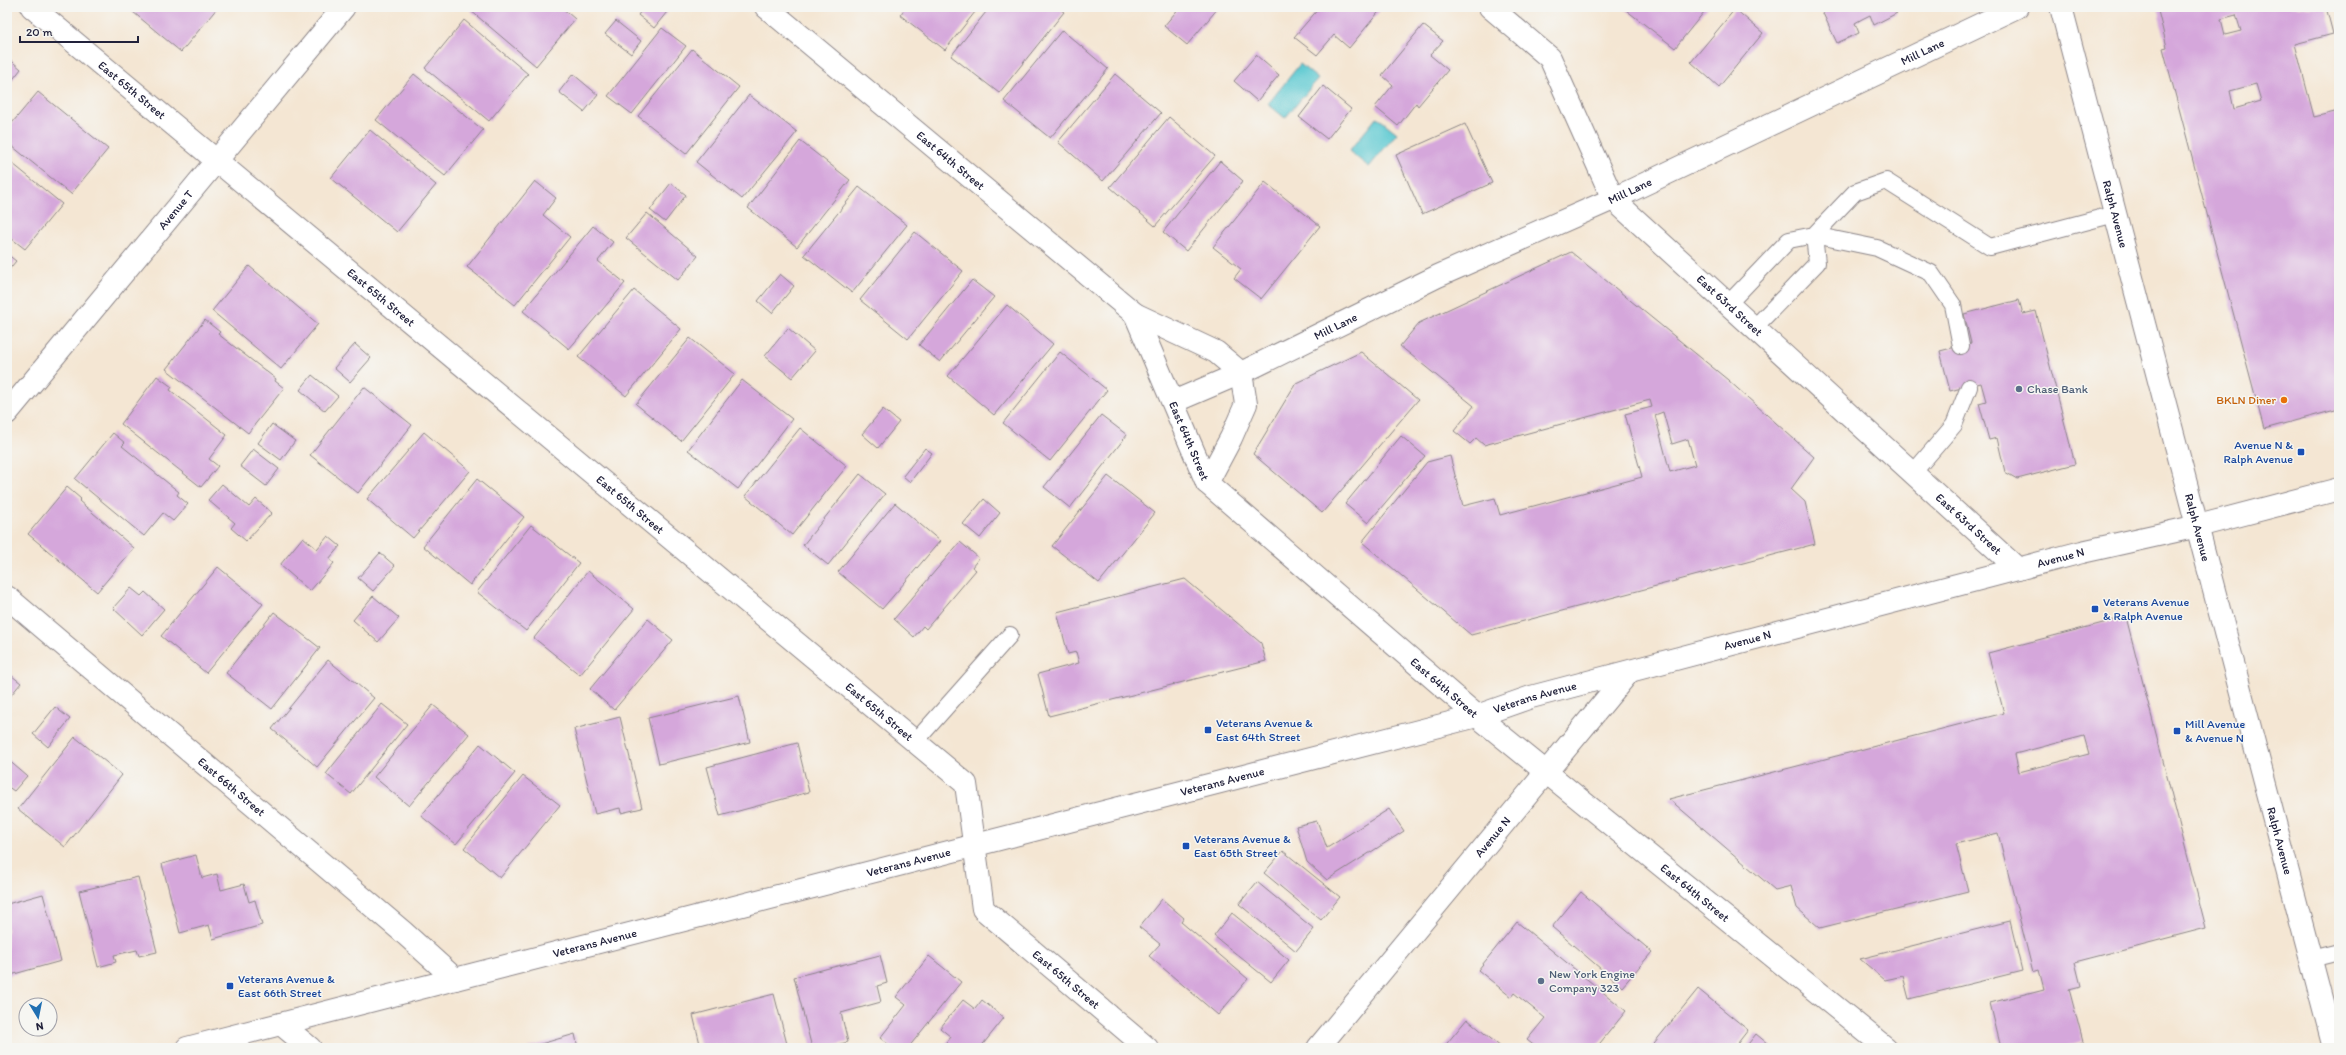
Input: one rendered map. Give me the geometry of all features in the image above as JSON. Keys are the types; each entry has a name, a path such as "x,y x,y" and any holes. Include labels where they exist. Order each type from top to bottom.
{"street":[{"name":"East 65th Street","path":"32,7 966,784 983,909 1147,1048"},
{"name":"Avenue T","path":"7,413 344,7"},
{"name":"East 64th Street","path":"766,7 1135,314 1216,352 1241,373"},
{"name":"East 63rd Street","path":"1490,7 1550,58 1612,199 2018,570"},
{"name":"Mill Lane","path":"1173,402 1241,373 1438,276 1612,199 2017,7"},
{"name":"Ralph Avenue","path":"2061,7 2334,1048"},
{"name":"East 64th Street","path":"1135,314 1207,483 1477,716 1886,1048"},
{"path":"1207,483 1231,438 1246,404 1241,373"},
{"name":"Avenue N","path":"1318,1048 1629,672 2082,552 2198,526 2339,489"},
{"name":"East 66th Street","path":"7,597 403,932 456,979"},
{"name":"Veterans Avenue","path":"187,1048 1477,716 1531,697 1629,672"},
{"path":"281,1024 310,1048"}],"lane":[{"path":"1754,328 1817,263 1814,235 1855,192 1886,181 1990,247 2115,214"},
{"path":"1728,304 1789,240 1814,235 1877,248 1931,273 1953,304 1960,346"},
{"path":"1913,473 1954,425 1969,386"},
{"path":"915,742 1010,635"},
{"path":"2311,959 2339,952"}],"water":[{"path":"1300,64 1318,79 1285,118 1268,104"},
{"path":"1377,117 1397,133 1369,167 1349,151"}],"building":[{"path":"127,7 218,7 181,52"},
{"path":"473,7 561,7 575,19 536,66 470,10"},
{"path":"644,7 671,7 654,28 638,15"},
{"path":"906,7 979,7 945,50 900,15"},
{"path":"990,7 1057,7 1064,12 999,93 951,56"},
{"path":"1180,7 1219,7 1187,45 1164,26"},
{"path":"1320,7 1382,8 1349,48 1334,35 1317,55 1294,37"},
{"path":"1622,7 1708,7 1675,48"},
{"path":"1820,7 1894,7 1897,13 1874,25 1870,15 1862,19 1855,23 1859,33 1837,43"},
{"path":"2157,7 2326,7 2333,34 2295,44 2314,117 2339,111 2339,409 2264,429 2163,48 2167,47","holes":["2236,15 2241,31 2225,35 2221,19","2256,84 2261,101 2234,109 2230,91"]},
{"path":"1735,9 1763,33 1719,87 1691,62"},
{"path":"464,20 528,74 489,121 425,68"},
{"path":"616,21 641,41 631,54 605,34"},
{"path":"1423,25 1443,41 1430,55 1448,70 1418,106 1416,103 1398,126 1375,107 1393,85 1382,75"},
{"path":"662,28 686,46 632,114 608,96"},
{"path":"1062,30 1108,69 1050,138 1004,101"},
{"path":"692,49 739,87 686,154 638,116"},
{"path":"1256,55 1279,75 1257,101 1234,81"},
{"path":"7,57 21,69 7,87"},
{"path":"414,74 483,130 445,176 376,120"},
{"path":"573,74 598,95 584,112 559,92"},
{"path":"1115,74 1161,113 1103,181 1058,142"},
{"path":"1323,86 1351,109 1327,139 1299,117"},
{"path":"38,92 108,149 71,194 7,142 7,129"},
{"path":"749,95 797,132 742,199 696,162"},
{"path":"1169,117 1215,156 1155,226 1110,187"},
{"path":"1465,124 1492,183 1422,214 1396,155"},
{"path":"370,130 436,185 397,232 331,178"},
{"path":"800,141 850,180 797,247 748,208"},
{"path":"7,159 62,204 25,249 7,235"},
{"path":"1220,161 1243,181 1186,251 1163,232"},
{"path":"535,181 556,198 543,215 570,237 515,305 467,267"},
{"path":"1265,182 1320,226 1261,299 1234,278 1241,269 1213,247"},
{"path":"671,183 686,195 665,222 650,210"},
{"path":"859,187 907,225 852,293 804,255"},
{"path":"647,213 698,256 678,280 626,238"},
{"path":"593,226 613,242 598,261 625,283 569,349 523,311"},
{"path":"915,232 963,271 908,339 860,300"},
{"path":"1571,252 1728,380 1814,457 1791,489 1805,502 1815,544 1471,635 1362,542 1427,462 1450,456 1463,506 1495,498 1500,515 1642,477 1625,414 1652,407 1650,400 1484,445 1476,438 1470,444 1454,431 1474,406 1400,346 1419,323","holes":["1663,412 1672,444 1688,439 1695,465 1670,472 1655,415"]},
{"path":"7,254 16,261 7,272"},
{"path":"249,266 318,324 281,369 212,311"},
{"path":"780,274 794,286 772,313 758,301"},
{"path":"972,280 994,297 940,362 919,345"},
{"path":"634,290 681,329 626,396 578,357"},
{"name":"Chase Bank","path":"2019,300 2023,314 2036,311 2075,464 2017,479 2005,472 1997,438 1989,440 1979,403 1986,401 1981,383 1950,391 1940,351 1971,343 1964,314"},
{"path":"1007,305 1053,344 994,415 948,376"},
{"path":"205,320 220,332 218,334 276,379 275,381 284,388 248,433 166,369"},
{"path":"788,328 815,351 792,378 765,356"},
{"path":"690,338 735,374 681,441 636,404"},
{"path":"355,344 371,358 350,382 334,368"},
{"path":"1060,352 1107,390 1050,461 1003,423"},
{"path":"1361,352 1418,400 1322,513 1253,454 1296,383"},
{"path":"312,375 338,396 325,411 300,390"},
{"path":"157,376 172,387 170,390 227,435 209,459 218,466 201,487 121,424"},
{"path":"742,380 792,419 738,489 688,450"},
{"path":"364,387 412,425 358,493 310,455"},
{"path":"883,409 899,422 878,448 862,434"},
{"path":"1101,415 1127,435 1070,508 1044,487"},
{"path":"272,424 295,441 281,460 258,443"},
{"path":"800,428 847,466 792,535 745,496"},
{"path":"424,432 470,471 413,538 367,499"},
{"path":"113,433 125,443 122,446 179,492 177,495 188,504 173,521 163,513 144,536 75,479"},
{"path":"1401,436 1425,456 1368,523 1345,504"},
{"path":"925,448 932,453 910,482 903,476"},
{"path":"253,449 279,469 266,486 240,466"},
{"path":"860,474 885,494 828,565 803,545"},
{"path":"1108,476 1155,513 1099,583 1052,546"},
{"path":"477,479 524,517 470,585 423,546"},
{"path":"222,484 249,507 256,499 272,513 246,541 231,528 235,523 208,500"},
{"path":"67,487 81,499 79,501 134,548 97,592 28,534"},
{"path":"984,499 1000,513 980,538 963,524"},
{"path":"895,503 940,541 882,609 838,572"},
{"path":"531,525 579,563 526,631 477,592"},
{"path":"328,536 340,546 329,559 334,563 310,591 280,565 303,537 317,549"},
{"path":"960,542 979,558 972,567 976,570 926,629 923,626 914,637 894,619"},
{"path":"380,553 395,566 373,591 358,578"},
{"path":"218,567 263,604 206,673 161,636"},
{"path":"588,571 634,609 580,675 534,638"},
{"path":"1185,579 1261,643 1266,661 1049,716 1038,674 1079,663 1076,652 1068,654 1057,612"},
{"path":"131,588 141,596 145,592 164,609 142,635 113,608"},
{"path":"373,596 399,618 378,642 353,620"},
{"path":"274,612 320,648 272,709 226,673"},
{"path":"2126,617 2206,928 2075,962 2081,986 2069,989 2083,1042 2061,1048 2001,1048 1990,1003 2044,989 2039,970 2033,972 1998,833 1956,844 1968,891 1820,928 1797,908 1791,886 1775,890 1669,799 2004,713 1988,653","holes":["2084,736 2089,754 2019,772 2015,754"]},
{"path":"648,619 673,640 614,710 590,689"},
{"path":"328,660 374,698 317,767 272,729"},
{"path":"7,672 21,683 7,700"},
{"path":"739,696 750,742 659,764 648,718"},
{"path":"382,704 407,724 351,794 326,774"},
{"path":"433,705 469,734 409,806 374,777"},
{"path":"55,707 70,719 48,747 33,734"},
{"path":"620,717 642,808 621,813 620,808 595,814 574,729"},
{"path":"75,737 122,775 65,847 18,809"},
{"path":"797,743 809,792 720,816 707,767"},
{"path":"480,744 515,773 456,844 421,816"},
{"path":"7,759 27,776 14,791 7,786"},
{"path":"523,776 560,805 500,878 464,848"},
{"path":"1389,809 1404,831 1327,880 1307,862 1296,826 1317,821 1327,848"},
{"path":"1283,851 1340,897 1321,920 1264,873"},
{"path":"196,855 202,878 217,874 221,890 244,884 249,902 255,900 262,925 213,939 209,925 180,933 162,864"},
{"path":"138,877 157,952 139,956 137,950 114,955 116,962 98,967 79,891"},
{"path":"1257,882 1314,929 1296,951 1239,904"},
{"path":"1581,892 1652,952 1622,987 1552,927"},
{"path":"43,894 61,961 7,976 7,904"},
{"path":"1162,899 1184,918 1181,922 1248,979 1218,1015 1149,956 1160,944 1139,927"},
{"path":"1232,913 1289,960 1271,982 1214,936"},
{"path":"2010,921 2022,971 1909,999 1903,976 1885,980 1860,959"},
{"name":"New York Engine Company 323","path":"1517,922 1626,1011 1596,1048 1537,1048 1527,1040 1545,1018 1514,993 1511,997 1478,970"},
{"path":"880,955 887,983 877,986 881,1002 841,1013 848,1042 825,1048 812,1048 794,977"},
{"path":"929,956 961,982 908,1048 893,1048 880,1038 906,1005 896,997"},
{"path":"1698,989 1748,1030 1734,1048 1650,1048"},
{"path":"774,994 788,1048 701,1048 693,1015"},
{"path":"963,1000 975,1009 982,1000 1004,1018 980,1048 942,1048 951,1037 940,1028"},
{"path":"1467,1019 1502,1048 1443,1048"},
{"path":"575,1034 578,1048 527,1048"},
{"path":"1756,1034 1773,1048 1745,1048"}],"place":[{"name":"Chase Bank","path":"2019,389"},
{"name":"BKLN Diner","path":"2284,400"},
{"name":"Avenue N & Ralph Avenue","path":"2301,452"},
{"name":"Veterans Avenue & Ralph Avenue","path":"2095,609"},
{"name":"Veterans Avenue & East 64th Street","path":"1208,730"},
{"name":"Mill Avenue & Avenue N","path":"2177,731"},
{"name":"Veterans Avenue & East 65th Street","path":"1186,846"},
{"name":"New York Engine Company 323","path":"1541,981"},
{"name":"Veterans Avenue & East 66th Street","path":"230,986"}]}
